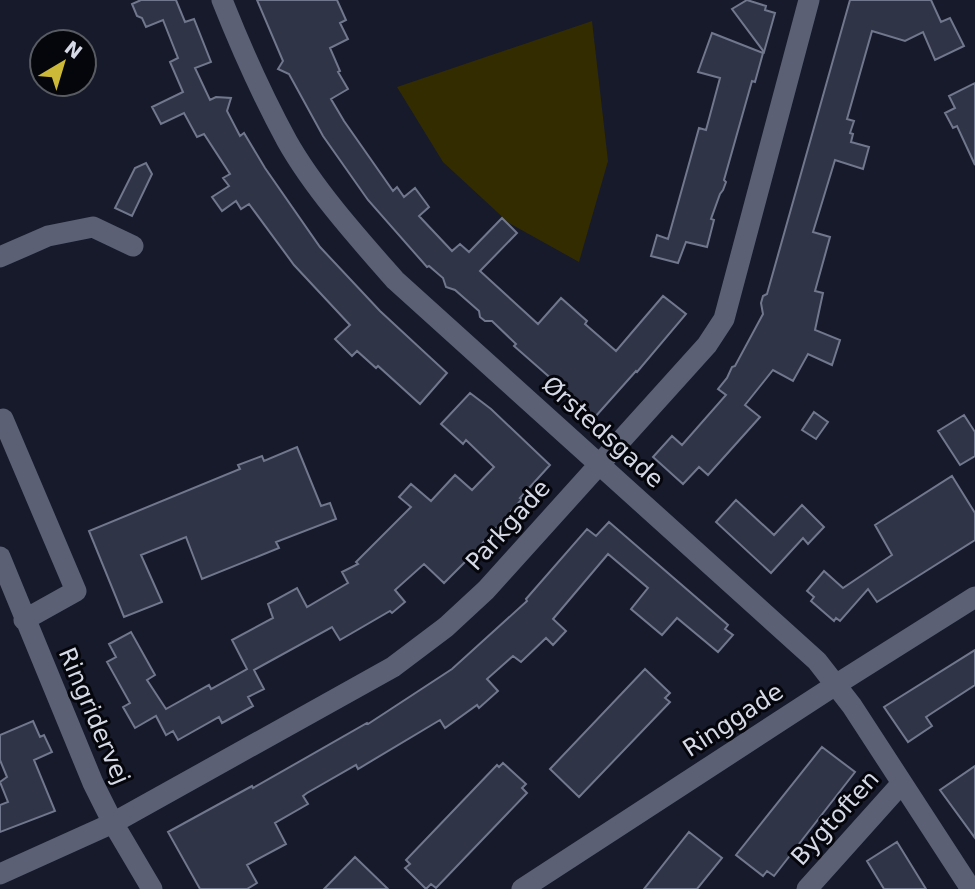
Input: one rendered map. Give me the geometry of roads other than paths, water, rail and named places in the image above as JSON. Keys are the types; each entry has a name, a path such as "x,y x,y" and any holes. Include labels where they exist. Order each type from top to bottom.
{"street":[{"name":"Ørstedsgade","path":"222,0 246,59 288,143 342,219 395,280 817,661 837,684 971,889"},
{"name":"Parkgade","path":"0,874 113,823 393,667 446,627 486,590 707,345 723,319 736,280 809,0"},
{"path":"0,257 48,236 93,227 133,246"},
{"path":"0,420 3,419 76,591 24,620"},
{"name":"Ringridervej","path":"0,557 93,783 152,889"},
{"name":"Ringgade","path":"522,889 975,597"},
{"name":"Bygtoften","path":"807,889 901,783"}]}
